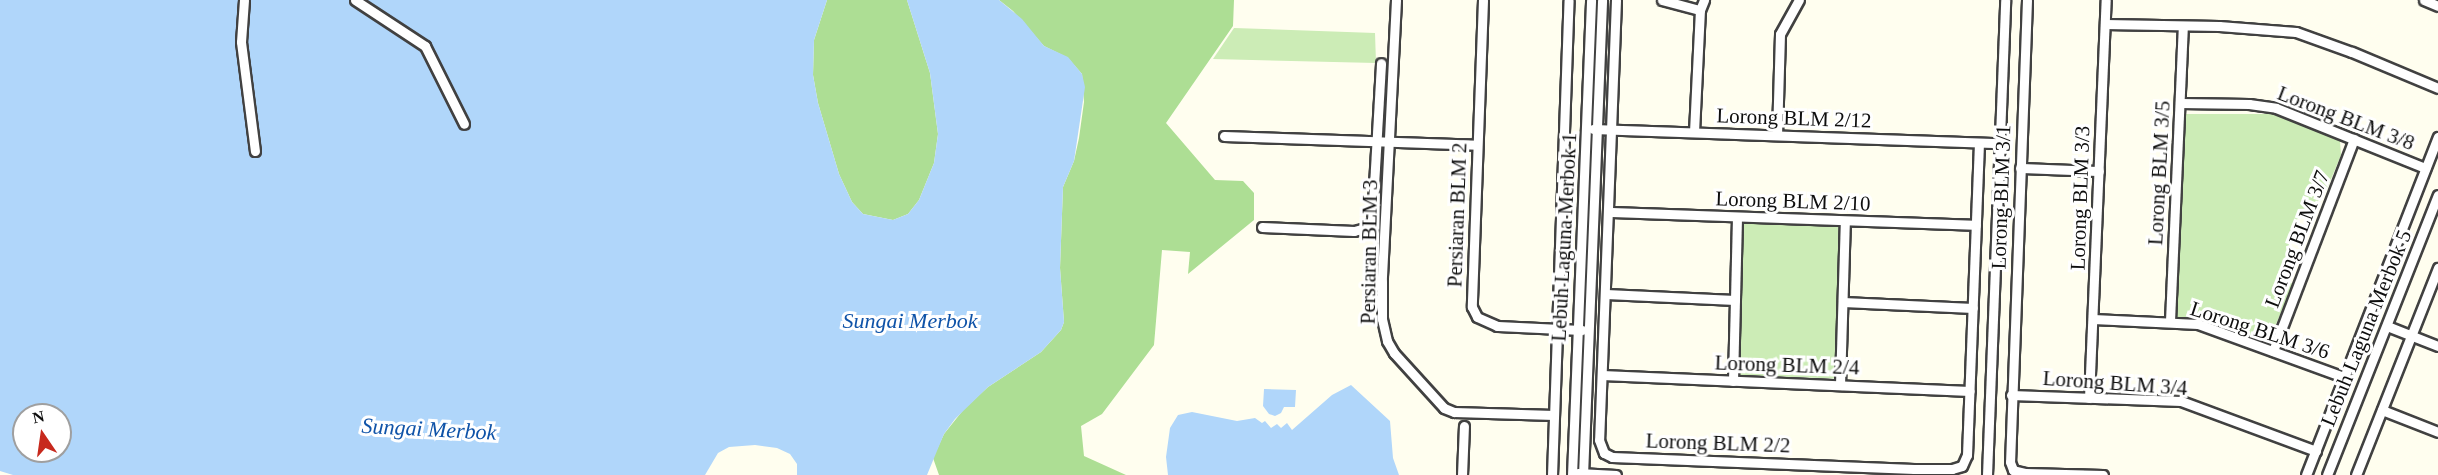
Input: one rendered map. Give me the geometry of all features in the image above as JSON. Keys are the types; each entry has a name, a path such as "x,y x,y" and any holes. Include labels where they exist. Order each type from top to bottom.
{"street":[{"path":"244,0 241,42 255,151"},
{"path":"355,0 425,46 464,124"},
{"name":"Persiaran BLM 3","path":"1396,0 1382,308 1384,329 1390,348 1444,408 1454,412 1554,415"},
{"name":"Persiaran BLM 2","path":"1483,0 1472,303 1474,312 1485,322 1497,326 1582,330"},
{"path":"1552,475 1569,0"},
{"name":"Lebuh Laguna Merbok 1","path":"1591,0 1592,129"},
{"name":"Lebuh Laguna Merbok 1","path":"1572,474 1592,129 1602,0"},
{"name":"Lorong BLM 2/2","path":"1616,0 1600,445 1604,453 1617,458 1952,469 1962,466 1966,461 1970,391 1979,143"},
{"path":"1662,0 1700,10"},
{"path":"1694,132 1700,10 1704,0"},
{"path":"1777,135 1780,34 1799,0"},
{"path":"1987,475 2005,0"},
{"name":"Lorong BLM 3/1","path":"2027,0 2009,456 2013,470 2025,473 2103,475"},
{"name":"Lorong BLM 3/3","path":"2089,398 2106,0"},
{"path":"2424,0 2438,6"},
{"path":"2105,24 2272,28 2296,32 2352,52 2438,88"},
{"name":"Lorong BLM 3/5","path":"2170,321 2183,26"},
{"path":"1262,227 1354,231 1369,227 1372,220 1381,63"},
{"name":"Lorong BLM 3/8","path":"2180,104 2270,106 2425,168"},
{"name":"Lorong BLM 2/12","path":"1592,129 2000,143"},
{"path":"1224,136 1477,146"},
{"path":"2306,475 2438,137"},
{"name":"Lorong BLM 3/7","path":"2273,351 2354,140"},
{"path":"2020,168 2099,171"},
{"name":"Lebuh Laguna Merbok 5","path":"2327,475 2438,195"},
{"name":"Lorong BLM 2/10","path":"1609,212 1976,225"},
{"path":"1733,381 1737,217"},
{"path":"1840,385 1845,221"},
{"path":"2356,475 2438,268"},
{"path":"1606,294 1735,300"},
{"path":"1843,302 1973,308"},
{"name":"Lorong BLM 3/6","path":"2093,320 2170,321 2198,324 2344,377"},
{"path":"2387,326 2438,346"},
{"name":"Lebuh Laguna Merbok 1","path":"1582,330 1583,474"},
{"name":"Lorong BLM 2/4","path":"1602,375 1970,391"},
{"name":"Lorong BLM 3/4","path":"2011,395 2181,401 2316,451"},
{"path":"2382,410 2438,432"},
{"path":"1462,475 1464,426"},
{"path":"1572,474 1616,475"}],"green space":[{"path":"827,0 907,0 930,73 938,134 934,163 919,200 908,214 893,220 863,214 852,202 839,174 818,103 813,75 814,40"},
{"path":"999,0 1234,0 1233,26 1166,123 1215,180 1243,181 1254,193 1254,220 1188,274 1190,252 1162,250 1154,345 1102,414 1081,426 1084,456 1126,475 939,475 933,458 944,434 964,409 988,387 1041,352 1061,330 1064,322 1060,268 1063,187 1074,161 1079,138 1084,102 1082,74 1068,58 1044,46 1013,11"},
{"path":"1234,28 1375,33 1376,63 1213,59"},
{"path":"2186,114 2275,114 2340,141 2341,155 2324,196 2292,224 2284,279 2293,284 2268,343 2220,323 2175,317"},
{"path":"1741,223 1841,226 1836,378 1736,375"}],"water":[{"name":"Sungai Merbok","path":"0,0 827,0 814,40 813,75 818,103 839,174 852,202 863,214 893,220 908,214 919,200 934,163 938,134 930,73 907,0 999,0 1022,19 1044,46 1068,57 1082,74 1085,87 1074,161 1063,187 1060,268 1064,322 1061,330 1041,352 988,387 955,419 944,434 927,475 797,475 797,464 790,454 777,448 755,445 729,447 718,453 705,475 13,475 0,471"},
{"path":"1351,385 1390,421 1393,458 1399,475 1168,475 1166,457 1170,428 1178,415 1192,412 1237,421 1255,418 1262,423 1265,421 1271,428 1277,424 1281,428 1287,423 1292,430 1332,395"},
{"path":"1264,389 1296,390 1295,407 1284,407 1281,413 1275,416 1269,414 1263,406"}]}
